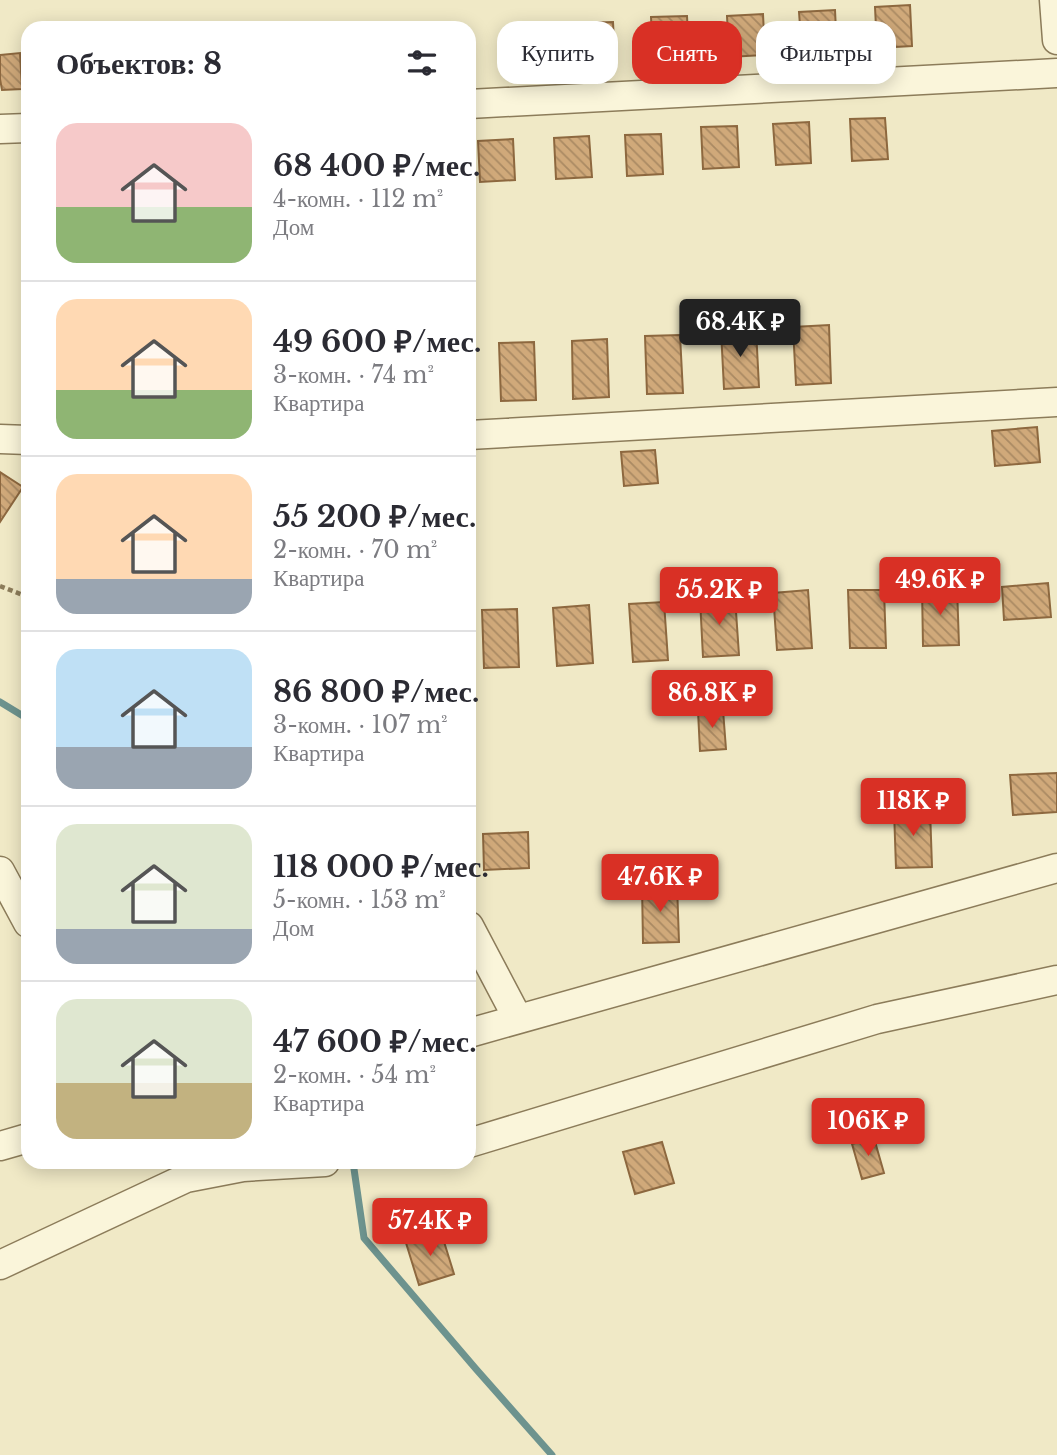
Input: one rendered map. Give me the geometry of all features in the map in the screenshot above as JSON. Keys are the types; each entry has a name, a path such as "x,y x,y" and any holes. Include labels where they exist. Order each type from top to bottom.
{"street":[{"path":"1054,0 1057,40"},
{"path":"476,104 1057,73"},
{"path":"0,129 21,128"},
{"path":"476,435 1057,402"},
{"path":"0,439 21,440"},
{"path":"476,1031 1057,868"},
{"path":"0,872 21,910"},
{"path":"476,939 519,1019"},
{"path":"476,1141 877,1019 1057,980"},
{"path":"0,1146 21,1140"},
{"path":"0,1265 186,1178 233,1169"}],"path":[{"path":"0,586 21,594"}],"building":[{"path":"910,5 912,46 896,47 896,21 876,21 875,7"},
{"path":"835,10 836,21 800,21 799,12"},
{"path":"763,14 763,21 756,21 756,56 742,56 742,21 727,21 727,16"},
{"path":"687,16 687,21 651,21 651,17"},
{"path":"20,53 21,89 2,90 0,55"},
{"path":"885,118 888,159 852,161 850,119"},
{"path":"809,122 811,163 776,165 773,124"},
{"path":"737,126 739,167 703,169 701,127"},
{"path":"661,134 663,174 627,176 625,135"},
{"path":"589,136 592,177 556,179 554,138"},
{"path":"513,139 515,180 480,182 478,141"},
{"path":"829,325 831,383 796,385 793,327"},
{"path":"756,329 759,387 724,389 721,330"},
{"path":"680,335 683,393 647,394 645,336"},
{"path":"607,339 609,397 573,399 572,341"},
{"path":"534,342 536,400 501,401 499,343"},
{"path":"1037,427 1040,462 995,466 992,431"},
{"path":"655,450 658,483 624,486 621,452"},
{"path":"0,472 21,486 21,490 0,522"},
{"path":"1048,583 1051,617 1004,620 1002,587"},
{"path":"957,587 959,645 923,646 922,588"},
{"path":"808,590 812,648 777,650 773,593"},
{"path":"848,590 884,590 886,648 850,648"},
{"path":"735,597 739,655 703,657 700,599"},
{"path":"664,602 668,660 633,662 629,604"},
{"path":"589,605 593,663 557,666 553,608"},
{"path":"517,609 519,667 484,668 482,610"},
{"path":"723,710 726,749 700,751 698,711"},
{"path":"1057,773 1057,812 1013,815 1010,775"},
{"path":"930,809 932,867 896,868 894,810"},
{"path":"528,832 529,868 484,870 483,834"},
{"path":"677,884 679,942 643,943 642,885"},
{"path":"874,1138 884,1173 862,1179 852,1144"},
{"path":"662,1142 674,1183 635,1194 623,1152"},
{"path":"441,1232 454,1274 419,1285 406,1243"}],"waterway":[{"path":"0,702 21,715"},
{"path":"354,1169 364,1238 552,1455"}]}
